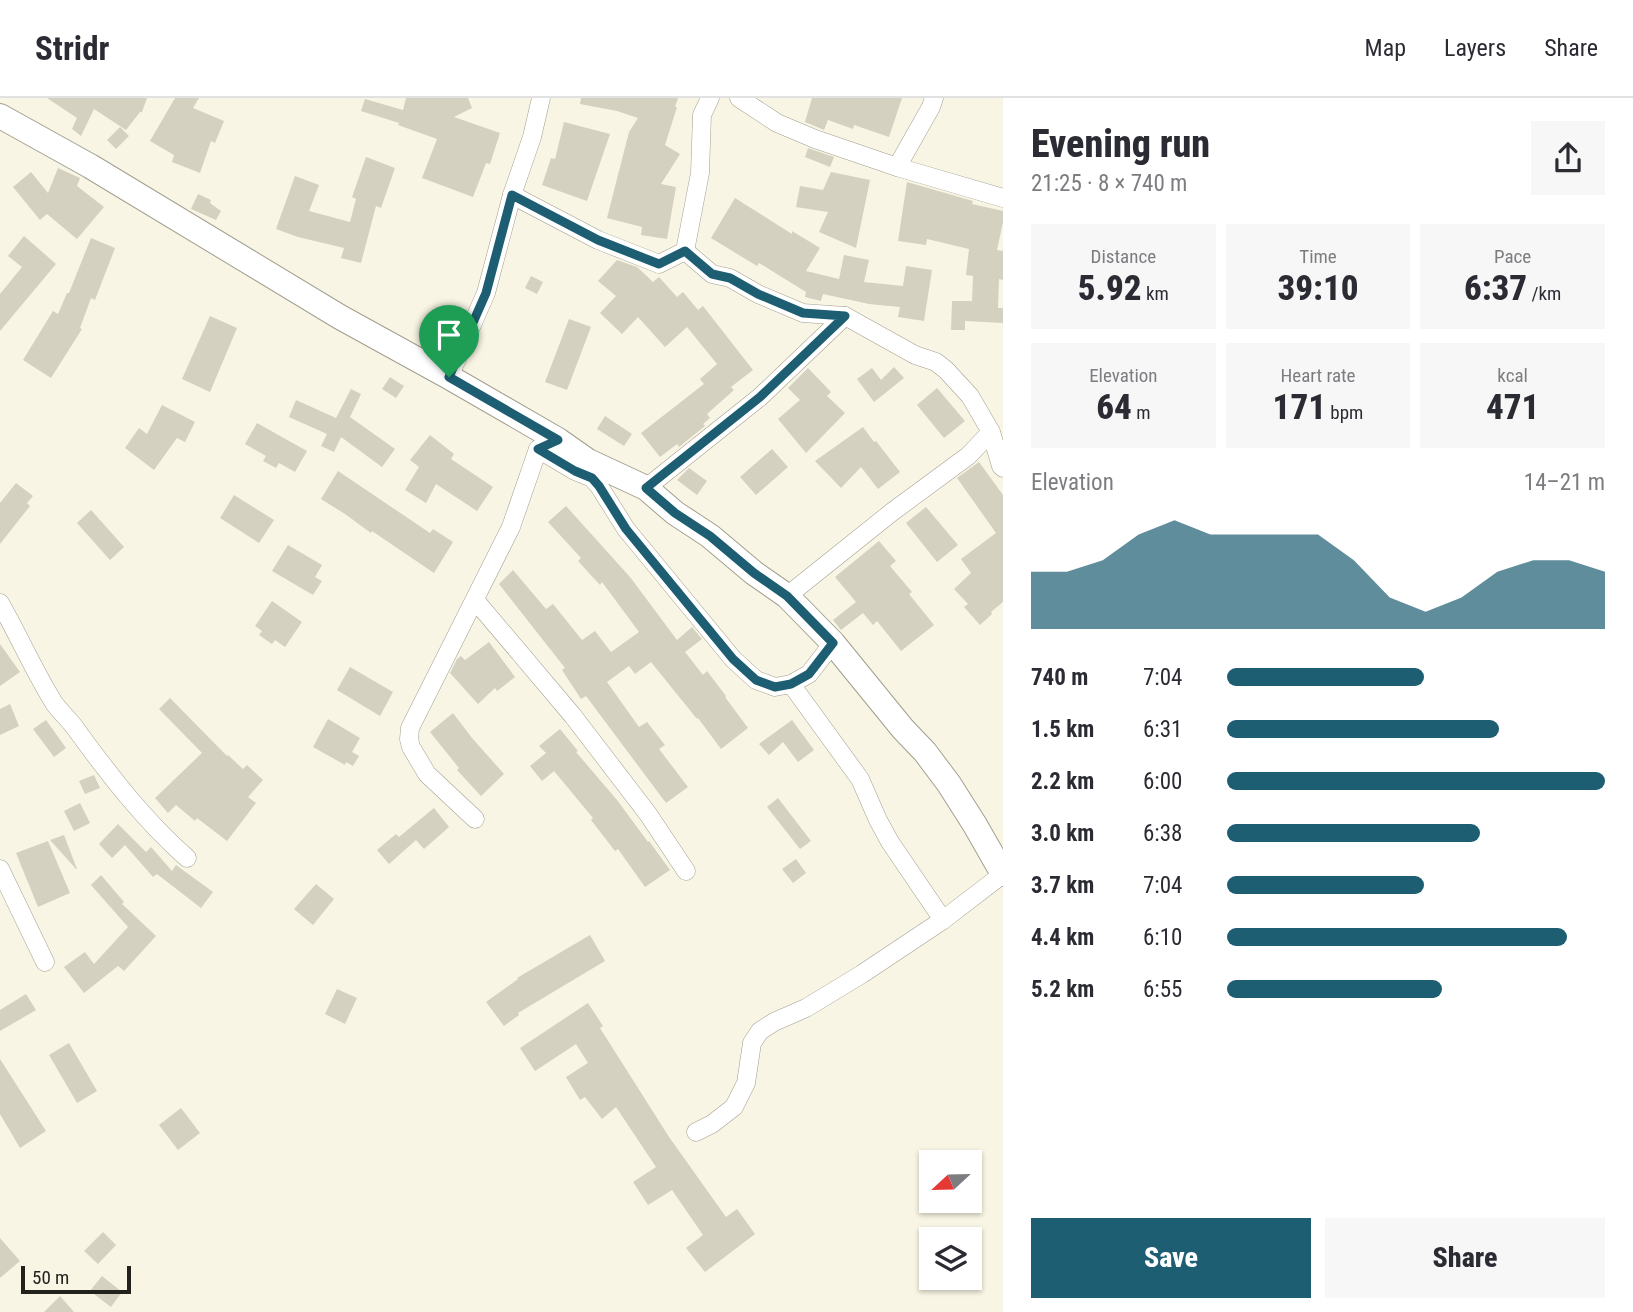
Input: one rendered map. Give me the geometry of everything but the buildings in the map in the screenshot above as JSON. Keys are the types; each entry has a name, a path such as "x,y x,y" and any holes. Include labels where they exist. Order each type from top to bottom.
{"street":[{"path":"449,377 486,293 541,98"},
{"path":"685,251 700,173 702,115 710,98"},
{"path":"739,98 777,123 815,139 897,167 1003,198"},
{"path":"897,167 934,98"},
{"path":"0,116 90,166 340,317 449,377 548,445 575,471 592,478 626,529 733,659 756,680 775,687 791,684 809,674 833,643"},
{"path":"512,195 598,240 659,264 685,251"},
{"path":"685,251 712,274 730,278 758,294 803,313 845,316 915,355 936,362 970,396 991,432 1003,468"},
{"path":"646,488 760,397 845,316"},
{"path":"787,596 968,456 991,432"},
{"path":"548,445 646,488 675,513 710,536 754,573 787,596 833,643 925,752 949,784 1003,874 943,920 862,974 806,1008 760,1031 752,1043 746,1083 734,1107 712,1124 696,1132"},
{"path":"475,819 427,774 411,747 410,728 511,527 548,445"},
{"path":"475,600 573,716 648,814 686,872"},
{"path":"0,603 61,712 116,784 187,858"},
{"path":"791,684 860,779 890,842 943,920"},
{"path":"0,869 45,962"}],"route":[{"path":"512,195 598,240 659,264 685,251 712,274 730,278 758,294 803,313 845,316 760,397 646,488 675,513 710,536 754,573 787,596 833,643 809,674 791,684 775,687 756,680 733,659 626,529 592,478 538,449 558,440 449,377 486,293 512,195"}]}
